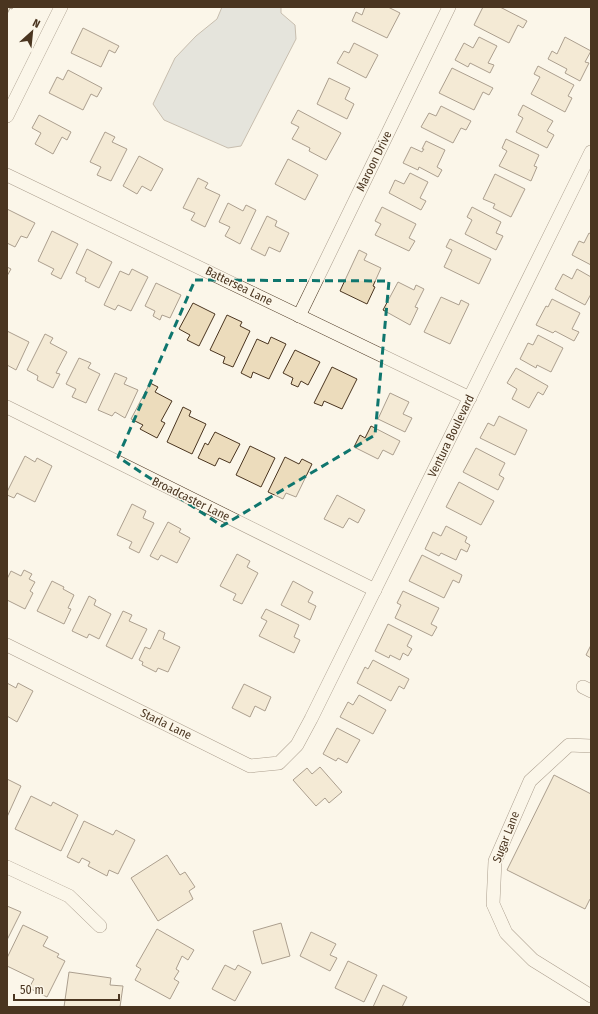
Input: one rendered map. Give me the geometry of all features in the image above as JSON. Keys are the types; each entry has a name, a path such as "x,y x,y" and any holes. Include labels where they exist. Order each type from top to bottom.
{"street":[{"path":"7,116 61,7"},
{"name":"Maroon Drive","path":"299,316 449,7"},
{"name":"Ventura Boulevard","path":"310,719 591,152"},
{"name":"Battersea Lane","path":"7,175 470,398"},
{"name":"Broadcaster Lane","path":"7,407 375,590"},
{"name":"Starla Lane","path":"7,645 250,766 279,763 297,745 310,719"},
{"name":"Sugar Lane","path":"591,746 569,745 530,781 495,860 493,904 506,933 533,960 591,996"},
{"path":"7,867 69,896 100,926"}],"highlighted area":[{"path":"195,280 389,281 375,435 222,526 118,457"}],"shaded area":[{"path":"222,7 281,7 281,13 295,25 296,39 241,146 228,148 164,120 153,104 175,58 196,36 217,19"}],"building":[{"path":"7,7 13,7 12,9 10,8 7,14"},
{"path":"365,7 388,7 400,13 387,38 352,21 356,12 362,15"},
{"path":"483,7 500,7 527,21 523,28 518,25 509,43 474,25"},
{"path":"83,28 119,46 115,53 109,50 101,67 71,53"},
{"path":"479,37 497,46 488,63 494,65 490,73 470,63 468,67 455,60 464,43 473,48"},
{"path":"565,37 591,51 585,62 589,63 580,81 565,73 567,69 548,59 552,51 557,54"},
{"path":"354,43 378,55 366,78 337,63 344,51 349,53"},
{"path":"538,66 574,85 568,96 572,98 565,112 531,94 540,77 534,74"},
{"path":"452,68 493,88 489,95 483,92 474,110 439,93"},
{"path":"68,70 102,88 97,97 91,94 83,110 49,93 57,77 63,80"},
{"path":"329,78 350,88 345,99 354,104 347,119 317,104"},
{"path":"523,105 553,121 547,131 554,135 547,148 516,132 523,118 518,115"},
{"path":"441,106 471,121 466,130 461,128 453,143 421,127 429,113 436,116"},
{"path":"298,110 341,133 326,160 309,151 310,148 292,139 299,127 291,123"},
{"path":"39,115 71,132 67,140 62,137 53,154 35,144 41,133 32,128"},
{"path":"105,132 115,137 112,142 127,149 111,181 97,175 101,167 90,162"},
{"path":"506,139 539,155 534,166 537,167 531,181 499,166 507,151 502,148"},
{"path":"426,141 445,150 437,167 442,170 438,177 419,167 418,170 403,163 411,147 422,152"},
{"path":"139,156 163,169 151,191 142,186 137,194 123,186"},
{"path":"288,159 318,175 305,200 275,184"},
{"path":"410,173 428,182 420,198 426,201 421,210 389,193 395,180 404,184"},
{"path":"495,174 525,189 511,217 493,208 495,204 483,199"},
{"path":"198,178 208,183 205,188 220,195 205,227 191,220 195,213 183,208"},
{"path":"228,203 243,211 246,205 256,210 240,244 225,236 230,227 219,222"},
{"path":"382,207 416,224 409,238 415,241 409,251 375,235 381,224 375,221"},
{"path":"472,207 501,222 496,233 503,236 496,250 465,234 472,220 467,217"},
{"path":"7,209 35,223 27,238 21,236 15,247 7,243"},
{"path":"267,216 277,221 275,226 289,233 280,252 269,247 265,256 251,249"},
{"path":"52,231 78,244 61,279 51,274 54,269 38,261"},
{"path":"589,233 591,234 591,265 572,255 579,241 584,243"},
{"path":"450,239 491,259 479,284 444,267 452,250 446,247"},
{"path":"87,249 112,262 99,288 85,281 86,278 76,273"},
{"path":"359,250 367,254 364,260 381,268 373,286 375,287 367,304 340,291"},
{"path":"7,267 11,269 7,276"},
{"path":"132,269 148,277 131,311 118,305 115,310 104,305 120,271 129,275"},
{"path":"577,269 591,277 591,294 585,305 555,289 563,274 572,279"},
{"path":"398,282 414,290 416,285 424,289 415,307 418,308 410,325 383,310"},
{"path":"156,283 181,295 170,318 162,315 160,320 153,316 155,311 145,306"},
{"path":"441,297 459,305 461,300 469,304 450,344 424,332"},
{"path":"552,299 580,313 572,329 579,332 574,341 555,331 553,333 536,325 546,306 548,307"},
{"path":"193,303 215,314 199,346 187,340 190,335 179,329"},
{"path":"227,315 242,322 240,326 250,331 233,367 223,363 225,357 210,350"},
{"path":"7,331 29,342 16,370 7,365"},
{"path":"45,334 53,338 50,343 67,352 56,373 60,374 53,388 37,380 38,376 27,370"},
{"path":"538,335 563,348 551,372 537,365 536,368 520,359 528,343 533,345"},
{"path":"271,337 286,344 269,379 253,372 251,378 241,373 257,339 268,344"},
{"path":"295,350 320,362 308,385 301,381 298,387 291,384 293,378 283,373"},
{"path":"79,358 91,363 88,368 100,374 86,403 72,397 76,389 66,384"},
{"path":"332,367 357,379 342,409 324,401 322,406 314,403"},
{"path":"516,368 548,386 543,395 538,392 529,408 512,399 517,389 507,383"},
{"path":"115,373 127,378 124,384 138,390 125,418 115,412 112,416 98,410"},
{"path":"150,383 158,387 155,392 172,401 161,421 165,423 157,438 140,429 143,425 131,419"},
{"path":"390,393 409,402 403,414 412,418 405,432 378,419"},
{"path":"183,407 191,411 189,416 206,424 192,454 167,442"},
{"path":"499,416 527,430 515,455 480,438 488,423 494,426"},
{"path":"371,426 400,441 393,455 383,450 378,459 354,447 360,435 365,438"},
{"path":"215,432 240,444 230,463 219,458 215,466 198,458 205,443 208,445"},
{"path":"250,446 275,458 261,487 236,475"},
{"path":"476,448 505,463 499,475 504,478 498,490 463,472"},
{"path":"25,456 35,462 37,458 52,466 35,502 17,493 14,498 7,495 7,492"},
{"path":"285,457 299,464 302,459 312,464 296,497 286,493 283,499 268,492"},
{"path":"459,482 494,501 481,525 446,507"},
{"path":"337,495 365,510 358,523 349,518 343,528 324,519"},
{"path":"132,504 146,511 143,518 154,523 139,553 129,548 132,542 117,535"},
{"path":"168,522 181,529 179,532 190,538 177,563 161,555 158,560 150,556"},
{"path":"446,526 467,537 465,542 470,545 467,552 461,549 456,560 441,553 439,556 425,549 433,532 441,536"},
{"path":"237,554 250,561 247,567 258,573 242,604 233,600 236,594 220,586"},
{"path":"422,555 462,575 459,583 453,580 444,598 409,581"},
{"path":"24,570 32,574 29,579 35,582 30,591 33,593 25,609 7,600 7,579 11,571 21,576"},
{"path":"52,581 64,587 63,589 74,595 68,608 71,609 64,624 37,611"},
{"path":"293,581 313,592 308,602 316,606 310,620 281,605"},
{"path":"403,591 439,608 431,624 437,627 432,636 395,618 401,605 397,603"},
{"path":"89,596 96,600 94,605 111,614 99,639 89,634 87,638 72,631"},
{"path":"266,609 299,625 294,637 300,640 294,653 259,636 267,621 261,618"},
{"path":"123,611 132,615 129,621 147,629 132,659 106,646"},
{"path":"388,624 412,636 407,646 412,649 408,656 403,653 400,660 390,655 389,658 375,651"},
{"path":"159,630 165,633 163,639 180,647 168,672 158,668 156,672 142,665 143,662 139,660 145,647 150,649"},
{"path":"591,645 591,658 586,655"},
{"path":"373,660 409,679 404,689 399,686 391,701 357,683 365,667 368,669"},
{"path":"7,683 16,688 18,683 33,691 17,722 7,716"},
{"path":"244,684 271,697 265,711 255,706 250,717 232,708"},
{"path":"359,695 386,710 373,734 340,717 348,702 353,705"},
{"path":"337,728 360,740 347,763 338,758 336,761 323,754"},
{"path":"320,767 342,792 329,803 325,798 316,806 293,780 307,768 312,774"},
{"path":"554,775 591,794 591,899 585,909 507,870"},
{"path":"7,779 21,786 7,817"},
{"path":"31,796 51,806 53,802 78,815 61,851 15,829"},
{"path":"84,821 113,835 116,830 135,840 118,874 109,870 107,876 88,866 90,862 82,858 79,863 67,857"},
{"path":"167,855 180,875 185,872 195,887 189,891 193,899 158,921 131,878"},
{"path":"7,906 21,912 7,940"},
{"path":"281,923 290,956 262,964 253,931"},
{"path":"23,925 48,937 43,946 59,954 57,957 65,961 47,997 29,988 34,979 7,966 7,958"},
{"path":"157,929 194,950 188,960 182,956 176,969 179,971 174,979 179,982 170,999 135,980 141,969 136,966"},
{"path":"311,932 336,944 330,955 337,958 330,971 300,956"},
{"path":"348,961 377,975 364,1002 335,988"},
{"path":"225,965 235,970 238,965 251,972 235,1001 212,989"},
{"path":"69,972 111,978 110,985 123,986 120,1007 64,1007"},
{"path":"383,985 407,997 402,1007 373,1007"}]}
